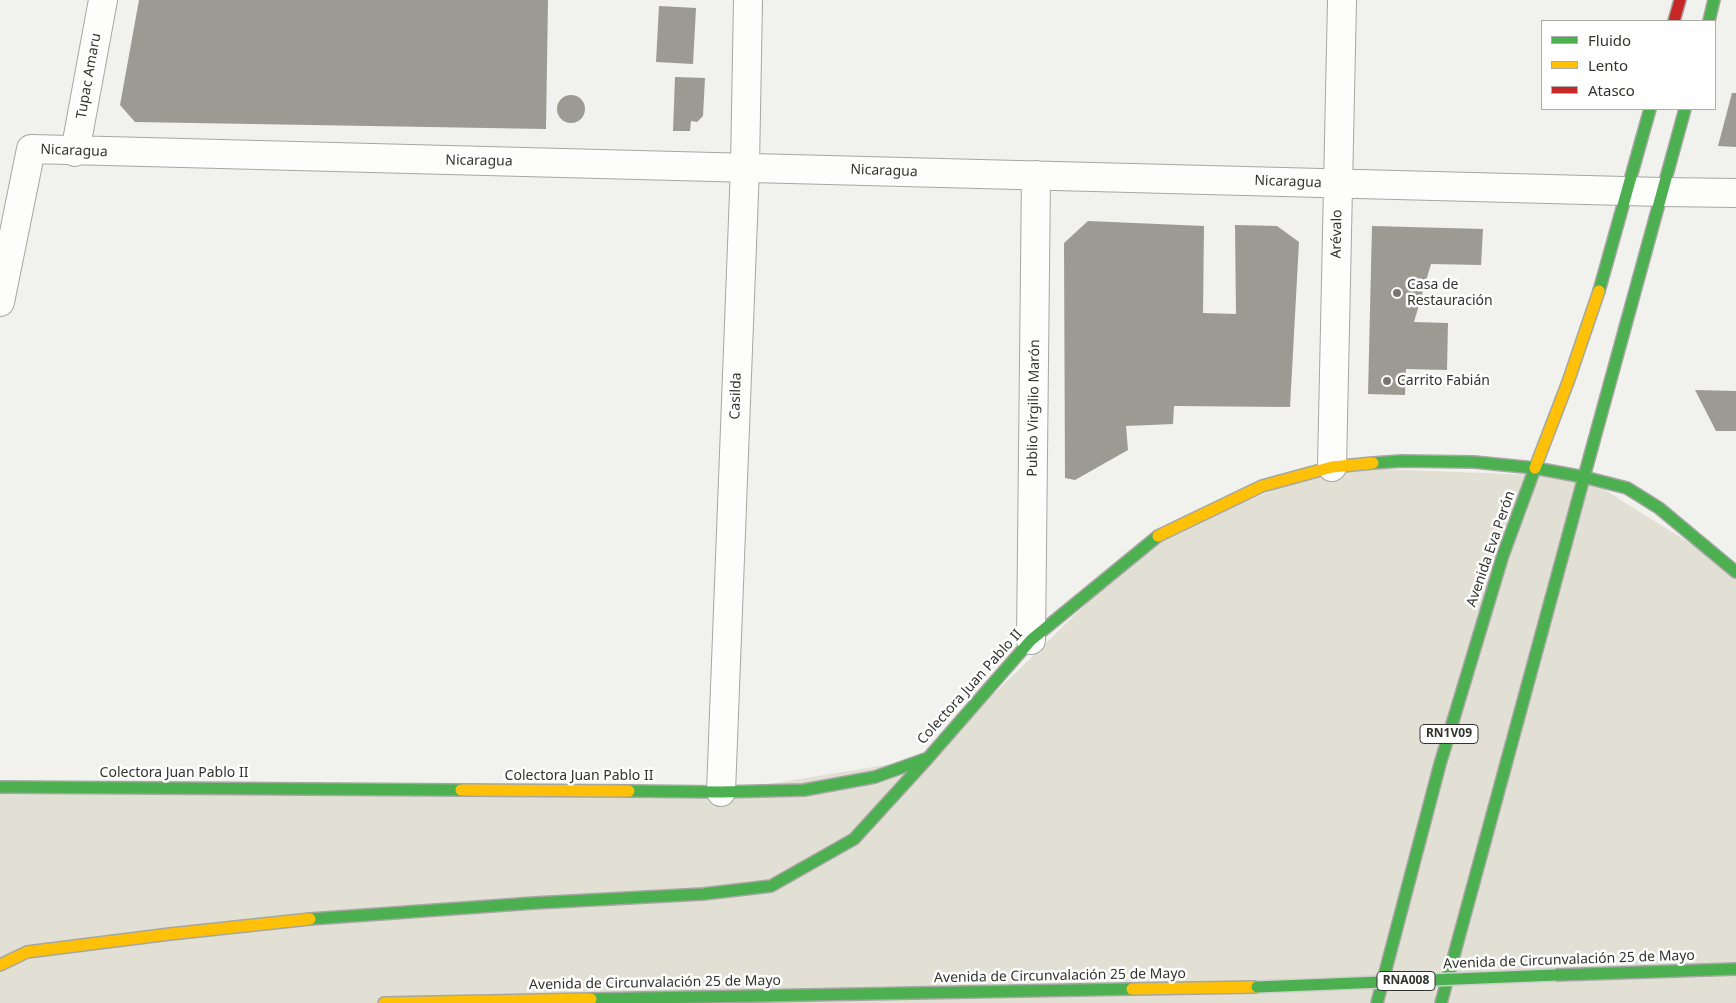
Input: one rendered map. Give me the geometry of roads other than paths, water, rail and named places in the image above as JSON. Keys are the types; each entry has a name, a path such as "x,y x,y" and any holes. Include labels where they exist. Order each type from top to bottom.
{"main road":[{"path":"1674,20 1680,0"},
{"path":"1708,20 1714,0"},
{"name":"Avenida Eva Perón","path":"1377,1003 1440,764 1503,555 1568,382 1602,281 1650,110"},
{"path":"1441,1003 1685,110"},
{"name":"Colectora Juan Pablo II","path":"0,787 721,792 804,790 875,777 928,758 1031,640 1154,538 1262,486 1332,467 1402,461 1474,462 1535,468 1584,477 1628,488 1659,508 1736,572"},
{"path":"0,965 27,952 170,934 322,918 534,903 704,894 771,886 854,839 928,758"},
{"name":"Avenida de Circunvalación 25 de Mayo","path":"384,1003 1257,987 1736,969"}],"street":[{"name":"Tupac Amaru","path":"76,152 103,0"},
{"name":"Casilda","path":"721,792 744,167 748,0"},
{"name":"Arévalo","path":"1332,467 1342,0"},
{"name":"Nicaragua","path":"0,302 31,149 76,152 1736,193"},
{"name":"Publio Virgilio Marón","path":"1031,640 1036,175"}],"place":[{"name":"Casa de Restauración","path":"1397,293"},
{"name":"Carrito Fabián","path":"1387,381"}]}
